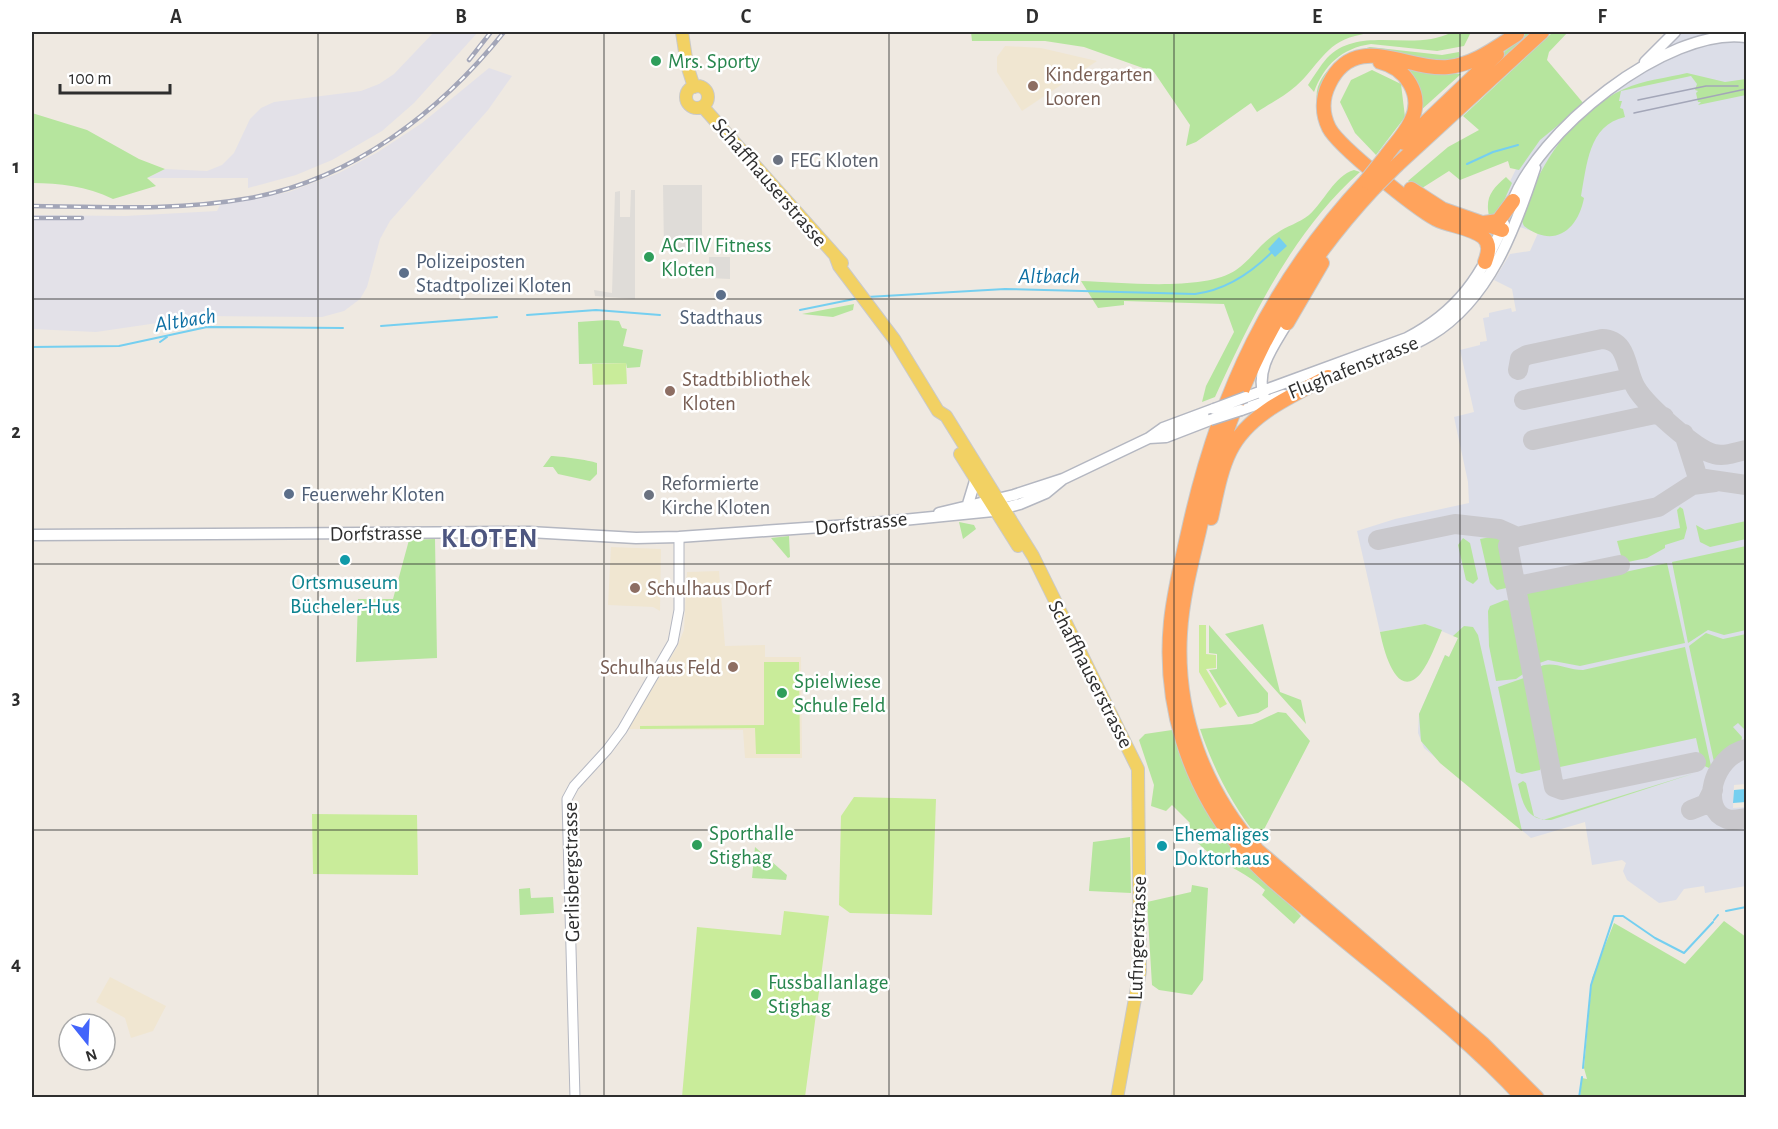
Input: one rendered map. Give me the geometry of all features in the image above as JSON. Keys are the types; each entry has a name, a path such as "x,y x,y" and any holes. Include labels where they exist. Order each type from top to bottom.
{"highway":[{"path":"1390,160 1542,32"},
{"path":"1390,160 1518,33"},
{"path":"1485,262 1489,252 1487,243 1482,237 1427,213 1340,142 1325,119 1326,93 1340,68 1360,57 1378,55 1424,66 1448,67 1482,57 1518,33"},
{"path":"1180,711 1180,633 1184,603 1210,478 1243,383 1265,337 1301,277 1331,236 1371,186 1390,160 1411,122 1416,106 1409,81 1395,68 1381,62 1365,63 1344,73 1334,88 1331,106 1339,129 1361,149 1424,199 1503,233"},
{"path":"1287,323 1320,265 1371,186"},
{"path":"1371,186 1322,231 1277,296 1241,363 1214,430 1196,495 1171,619 1169,667 1186,733 1209,803 1252,860 1493,1067 1523,1098"},
{"path":"1479,222 1498,221 1513,201"},
{"path":"1466,230 1503,233"},
{"path":"1180,633 1230,450 1244,431 1266,412 1328,377"},
{"path":"1186,733 1221,803 1257,850 1476,1036 1537,1098"},
{"path":"1493,1067 1516,1098"}],"main road":[{"name":"Schaffhauserstrasse","path":"682,32 687,65 694,87 687,94 688,103 694,108 703,107 790,202 836,258 867,300 938,411 945,416 995,505"},
{"path":"1630,77 1675,32"},
{"path":"1503,233 1513,201 1524,178 1562,128 1630,77 1695,41 1718,37 1746,37"},
{"path":"1503,233 1538,159"},
{"name":"Flughafenstrasse","path":"1149,438 1166,437 1241,410 1264,396 1407,338 1429,326 1459,301 1503,233"},
{"name":"Flughafenstrasse","path":"995,505 1063,479 1149,438 1163,428 1246,397 1264,396 1328,377 1405,348 1443,327 1466,306 1483,285 1503,233"},
{"path":"1264,396 1263,369 1287,323"},
{"name":"Schaffhauserstrasse","path":"938,411 939,419 975,481 1033,556 1111,718 1131,752 1139,777"},
{"path":"968,504 975,481"},
{"name":"Dorfstrasse","path":"935,515 968,504 995,505"},
{"name":"Dorfstrasse","path":"32,535 530,532 636,538 679,537 863,524 995,505"},
{"name":"Lufingerstrasse","path":"1118,1098 1140,971 1139,777"}],"street":[{"name":"Gerlisbergstrasse","path":"575,1098 567,800 574,786 622,730 673,642 680,610 679,537"}],"shaded area":[{"path":"434,32 478,32 414,103 382,131 332,160 296,175 248,188 248,178 147,178 165,169 207,171 222,165 234,153 250,119 261,108 274,102 361,91 379,84 394,74"},
{"path":"1668,32 1746,32 1746,784 1734,785 1733,808 1746,807 1746,886 1705,893 1704,886 1684,889 1676,900 1659,903 1627,880 1623,871 1626,863 1622,860 1592,865 1585,822 1531,838 1424,748 1418,733 1419,714 1445,655 1449,657 1458,638 1425,624 1380,632 1357,531 1395,519 1469,503 1468,482 1454,417 1474,412 1460,350 1487,341 1483,318 1489,317 1489,313 1511,308 1512,312 1516,311 1512,289 1494,280 1510,254 1530,251 1538,233 1492,218 1517,167 1542,136 1637,64"},
{"name":"Kindergarten Looren","path":"1005,46 1041,48 1097,61 1022,111 997,72 997,57"},
{"path":"489,68 512,76 488,110 390,221 380,239 367,287 360,299 344,311 322,317 205,316 96,332 32,329 32,215 125,216 217,211 220,205 289,192 339,173 378,152 422,123"},
{"path":"663,185 702,185 702,250 664,250"},
{"path":"631,190 635,190 635,299 595,296 594,290 612,293 615,192 620,191 620,217 630,217"},
{"path":"709,257 730,257 730,279 709,278"},
{"name":"Schulhaus Dorf","path":"611,547 661,549 660,611 653,607 608,605"},
{"name":"Schulhaus Feld","path":"719,571 725,646 765,645 765,657 801,657 802,758 745,758 743,730 628,729 677,647 684,630 687,572"},
{"path":"110,977 166,1006 153,1031 131,1038 125,1018 96,1002"}],"green space":[{"path":"971,32 1429,32 1373,33 1345,39 1329,50 1292,90 1282,97 1257,112 1251,103 1196,142 1186,146 1190,125 1154,72 1084,47 1045,41 972,41"},
{"path":"1452,32 1471,32 1464,46 1437,51 1371,44 1351,49 1335,59 1323,74 1314,92 1308,85 1327,58 1340,48 1371,40 1437,38"},
{"path":"1525,32 1534,32 1408,146"},
{"path":"1553,32 1568,32 1549,52 1547,60 1584,104 1540,140 1519,170 1510,168 1508,161 1460,180 1449,171 1419,190 1408,181 1448,147 1479,130 1463,116"},
{"path":"1370,47 1442,55 1459,52 1460,60 1450,62 1361,52 1318,106 1319,85 1331,67 1350,54"},
{"path":"1407,69 1461,74 1420,111 1413,80"},
{"path":"1372,70 1401,84 1405,117 1376,155 1355,133 1340,102 1351,80"},
{"path":"1687,73 1725,82 1746,79 1746,95 1698,105 1701,102 1698,102 1696,93 1698,91 1695,90 1697,84 1691,76 1621,91 1620,108 1623,109 1625,117 1603,128 1591,148 1581,196 1584,198 1576,219 1563,233 1555,236 1535,233 1524,226 1522,217 1524,207 1549,157 1582,118 1609,97 1624,89 1631,86"},
{"path":"32,113 87,130 139,159 165,169 147,178 156,186 113,199 73,186 32,183"},
{"path":"1354,170 1360,172 1314,221 1276,277 1259,306 1215,397 1202,402 1206,386 1234,332 1224,304 1124,301 1124,305 1098,308 1081,281 1161,284 1204,281 1222,277 1241,266 1271,237 1309,215 1335,183"},
{"path":"1506,177 1512,183 1497,216 1489,216 1489,198 1497,185"},
{"path":"854,304 853,310 833,317 802,314"},
{"path":"619,321 622,328 627,329 623,346 643,350 640,367 627,368 626,363 579,364 578,322"},
{"path":"626,363 627,384 593,385 592,364"},
{"path":"551,456 597,463 597,474 590,481 558,474 553,467 543,467"},
{"path":"1680,507 1683,509 1687,528 1684,539 1665,545 1665,548 1647,558 1623,563 1617,541 1680,528 1677,510"},
{"path":"1746,521 1746,539 1710,547 1700,542 1696,525 1705,530"},
{"path":"959,522 974,525 976,529 963,539"},
{"path":"1501,535 1511,587 1497,590 1490,583 1480,539"},
{"path":"789,536 790,557 788,558 771,538"},
{"path":"1463,538 1470,543 1478,579 1473,584 1466,580 1458,545"},
{"path":"435,539 437,658 356,662 358,599 393,599 409,540"},
{"path":"1746,546 1746,630 1724,635 1708,630 1688,643 1672,562"},
{"path":"1667,563 1685,643 1580,666 1548,660 1534,665 1522,601 1527,593"},
{"path":"1505,600 1514,604 1526,672 1516,679 1496,681 1489,646 1488,611 1490,606"},
{"path":"1263,624 1280,692 1301,700 1306,724 1225,634"},
{"path":"1425,624 1442,630 1421,673 1412,680 1404,681 1392,669 1380,632"},
{"path":"1199,625 1206,625 1206,654 1216,655 1216,668 1206,669 1227,704 1220,708 1199,672"},
{"path":"1209,625 1268,693 1268,707 1258,713 1238,717 1209,670 1217,669 1217,654 1209,653"},
{"path":"1464,626 1473,627 1478,635 1522,831 1440,763 1421,741 1419,714 1445,655 1449,657 1458,638 1453,636"},
{"path":"1706,633 1723,639 1746,634 1746,731 1738,723 1733,727 1742,737 1741,743 1722,753 1714,762 1689,646"},
{"path":"1685,647 1711,766 1709,768 1702,765 1696,738 1560,767 1553,764 1537,668 1553,665 1583,670"},
{"path":"764,662 799,662 800,754 756,754 755,728 640,729 640,726 764,725"},
{"path":"1527,677 1543,763 1540,770 1522,774 1516,772 1498,687"},
{"path":"1278,712 1286,713 1310,741 1259,839 1225,787 1200,729 1252,724"},
{"path":"1172,730 1195,787 1279,893 1301,916 1294,924 1262,895 1265,890 1259,884 1209,853 1184,830 1190,823 1172,805 1166,811 1151,806 1154,785 1139,740 1145,734"},
{"path":"1695,773 1551,820 1544,820"},
{"path":"1523,781 1526,783 1534,816 1541,819 1536,818 1531,814 1524,804 1518,784"},
{"name":"Fussballanlage Stighag","path":"854,797 936,799 932,915 850,913 839,905 841,816"},
{"path":"312,814 417,815 418,875 313,874"},
{"path":"1130,837 1131,893 1089,891 1093,842"},
{"path":"755,847 787,875 786,880 752,878"},
{"path":"1192,885 1208,888 1203,980 1192,995 1159,990 1152,985 1147,902 1191,892"},
{"path":"530,888 531,898 553,897 554,913 520,915 519,889"},
{"name":"Fussballanlage Stighag","path":"784,911 829,916 805,1097 682,1097 697,927 781,935"},
{"path":"1724,921 1746,937 1746,1097 1580,1097 1582,1078 1587,1079 1584,1068 1592,978 1614,923 1685,964"}],"water":[{"path":"1279,237 1287,246 1275,257 1268,249"},
{"path":"1746,789 1746,802 1733,803 1734,790"}],"waterway":[{"name":"Altbach","path":"1467,164 1493,152 1518,145"},
{"name":"Altbach","path":"867,297 1005,289 1195,294 1217,289 1237,280 1272,252"},
{"name":"Altbach","path":"800,310 859,298"},
{"name":"Altbach","path":"527,315 596,310 660,315"},
{"name":"Altbach","path":"381,326 497,317"},
{"name":"Altbach","path":"32,347 119,346 207,327 343,328"},
{"name":"Altbach","path":"160,342 167,337"},
{"path":"1726,911 1746,907"},
{"path":"1714,920 1718,915"},
{"path":"1583,1068 1591,985 1614,916 1623,916 1655,938 1684,953 1713,922"},
{"path":"1579,1098 1582,1077"}],"taxiway":[{"path":"1518,370 1520,359 1527,355 1602,339 1611,341 1622,350 1632,381 1641,396 1684,436 1706,451 1718,455 1746,450"},
{"path":"1524,400 1631,378"},
{"path":"1533,440 1655,414 1664,417"},
{"path":"1684,434 1698,478 1746,485"},
{"path":"1696,762 1562,790 1554,787 1508,546 1511,540 1517,537 1658,507 1692,485 1715,482"},
{"path":"1378,540 1455,524 1499,529 1517,537"},
{"path":"1514,580 1522,585 1620,565"},
{"path":"1746,749 1725,762 1718,772 1712,795 1718,814 1729,820 1746,818"},
{"path":"1691,810 1706,804 1713,790"}],"tram line":[{"path":"1638,100 1706,86 1738,86"},
{"path":"1634,113 1746,89"}],"railway":[{"path":"469,60 491,32"},
{"path":"32,206 196,205 250,198 288,189 359,158 392,138 452,89 504,32"},
{"path":"32,218 82,218"}],"place":[{"name":"Mrs. Sporty","path":"656,61"},
{"name":"Kindergarten Looren","path":"1033,86"},
{"name":"FEG Kloten","path":"778,160"},
{"name":"ACTIV Fitness Kloten","path":"649,257"},
{"name":"Polizeiposten Stadtpolizei Kloten","path":"404,273"},
{"name":"Stadthaus","path":"721,295"},
{"name":"Stadtbibliothek Kloten","path":"670,391"},
{"name":"Feuerwehr Kloten","path":"289,494"},
{"name":"Reformierte Kirche Kloten","path":"649,495"},
{"name":"Ortsmuseum Bücheler-Hus","path":"345,560"},
{"name":"Schulhaus Dorf","path":"635,588"},
{"name":"Schulhaus Feld","path":"733,667"},
{"name":"Spielwiese Schule Feld","path":"782,693"},
{"name":"Sporthalle Stighag","path":"697,845"},
{"name":"Ehemaliges Doktorhaus","path":"1162,846"},
{"name":"Fussballanlage Stighag","path":"756,994"}],"district":[{"name":"KLOTEN","path":"490,538"}]}
